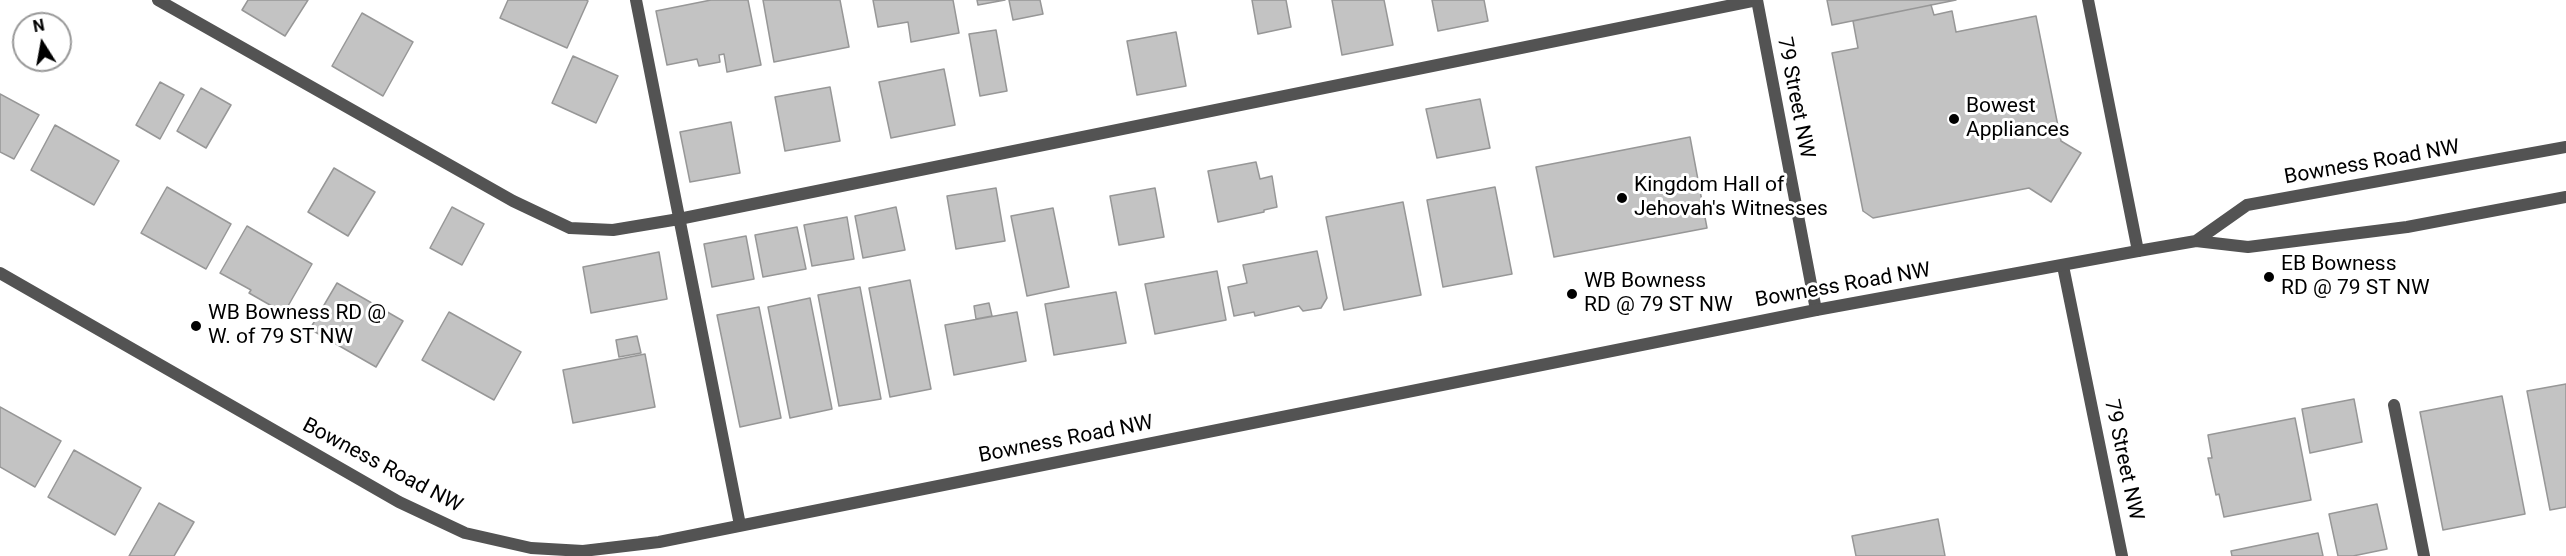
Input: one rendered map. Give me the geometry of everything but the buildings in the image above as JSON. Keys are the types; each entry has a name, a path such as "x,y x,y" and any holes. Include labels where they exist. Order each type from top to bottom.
{"street":[{"path":"158,0 513,201 570,228 613,230 679,219 1757,0"},
{"path":"636,0 740,525"},
{"name":"79 Street NW","path":"1757,0 1816,310"},
{"path":"2088,0 2138,251"},
{"name":"Bowness Road NW","path":"2196,241 2247,205 2566,147"},
{"name":"Bowness Road NW","path":"0,273 399,502 465,533 531,548 583,551 659,542 1816,310 2138,251 2196,241 2248,247 2407,227 2566,197"},
{"name":"79 Street NW","path":"2063,266 2122,556"},
{"path":"2394,405 2424,556"}],"place":[{"name":"Bowest Appliances","path":"1954,119"},
{"name":"Kingdom Hall of Jehovah's Witnesses","path":"1622,198"},
{"name":"EB Bowness RD @ 79 ST NW","path":"2269,277"},
{"name":"WB Bowness RD @ 79 ST NW","path":"1572,294"},
{"name":"WB Bowness RD @ W. of 79 ST NW","path":"196,326"}]}
